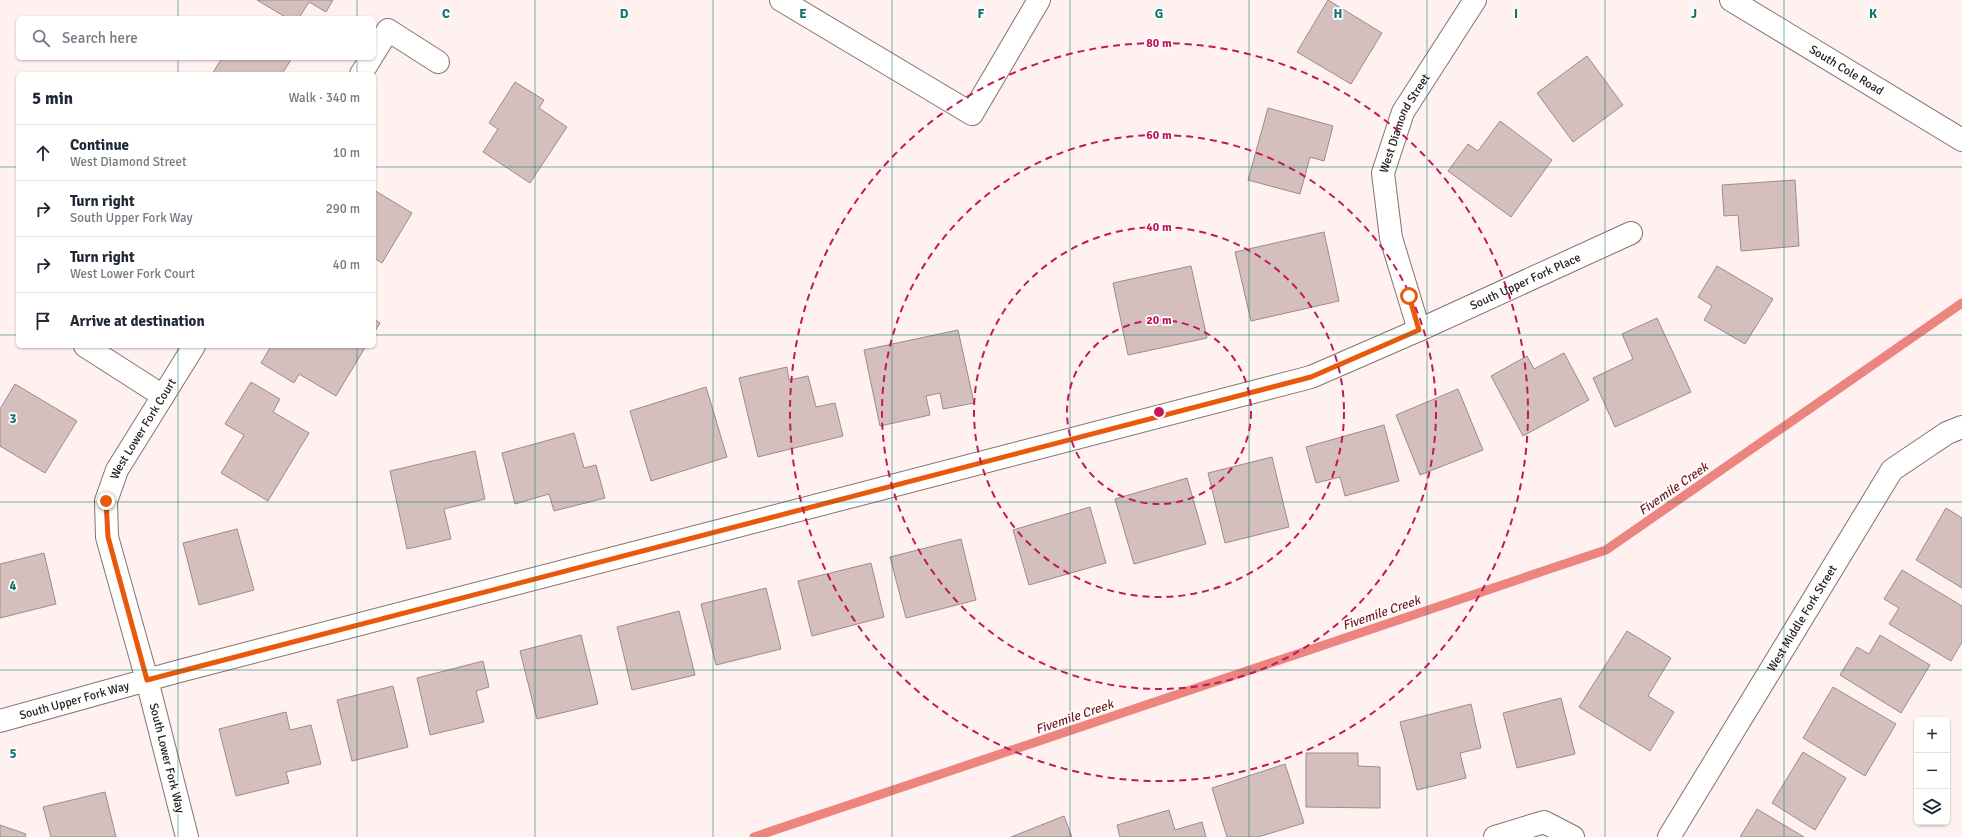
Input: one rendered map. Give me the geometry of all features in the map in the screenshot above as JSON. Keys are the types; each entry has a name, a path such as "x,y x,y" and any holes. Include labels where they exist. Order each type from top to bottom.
{"street":[{"path":"780,0 972,114 1039,0"},
{"name":"West Diamond Street","path":"1419,330 1391,238 1383,173 1403,112 1475,0"},
{"name":"South Cole Road","path":"1732,0 1962,140"},
{"path":"376,50 388,30 438,62"},
{"path":"362,72 370,60"},
{"name":"South Upper Fork Place","path":"1419,330 1631,232"},
{"name":"South Upper Fork Way","path":"0,720 147,680 1311,377 1419,330"},
{"path":"88,348 163,396"},
{"name":"West Lower Fork Court","path":"147,680 108,537 106,501 117,470 193,348"},
{"name":"West Middle Fork Street","path":"1669,837 1892,470 1946,433 1962,427"},
{"name":"South Lower Fork Way","path":"147,680 187,837"},
{"path":"1495,837 1544,822 1573,837"}],"building":[{"path":"257,0 333,0 326,12 309,2 300,16 284,16"},
{"path":"1328,0 1382,33 1351,84 1297,52"},
{"path":"1587,56 1623,105 1573,142 1537,93"},
{"path":"221,60 291,60 283,72 213,72"},
{"path":"515,82 544,100 539,108 567,127 530,183 483,152 498,129 489,123"},
{"path":"1268,108 1333,126 1324,161 1310,157 1300,194 1248,180"},
{"path":"1500,121 1552,160 1511,217 1448,171 1468,144 1478,151"},
{"path":"1795,180 1799,246 1741,251 1738,215 1724,216 1722,185"},
{"path":"376,191 412,213 382,263 376,259"},
{"path":"1324,232 1339,301 1251,321 1235,252"},
{"path":"1191,266 1207,338 1128,355 1113,283"},
{"path":"1717,266 1773,299 1745,344 1704,320 1712,306 1698,297"},
{"path":"1657,318 1691,392 1615,427 1593,378 1633,359 1622,334"},
{"path":"376,320 380,323 376,330"},
{"path":"958,330 974,403 943,409 940,393 926,396 930,415 880,426 864,350"},
{"path":"270,348 365,348 336,396 299,374 294,383 261,363"},
{"path":"1564,353 1589,400 1523,436 1491,376 1527,356 1534,369"},
{"path":"787,367 789,380 808,376 816,407 835,403 843,436 758,457 739,378"},
{"path":"251,382 280,399 273,412 309,433 268,501 221,473 244,435 225,424"},
{"path":"15,384 77,421 45,473 0,446 0,409"},
{"path":"706,387 727,457 651,481 630,411"},
{"path":"1458,389 1483,450 1420,475 1396,415"},
{"path":"1384,425 1399,481 1345,496 1340,477 1316,483 1306,447"},
{"path":"574,433 584,468 596,465 605,498 554,511 549,494 515,504 502,453"},
{"path":"475,451 485,499 444,509 451,539 407,549 390,471"},
{"path":"1272,457 1289,527 1225,543 1208,473"},
{"path":"1187,478 1206,544 1134,564 1115,499"},
{"path":"1090,507 1106,563 1029,585 1013,530"},
{"path":"1946,508 1962,518 1962,588 1916,560"},
{"path":"237,529 254,590 199,605 183,543"},
{"path":"961,539 976,600 906,618 890,557"},
{"path":"44,553 56,604 0,618 0,564"},
{"path":"871,563 884,617 812,636 798,581"},
{"path":"1902,570 1962,606 1962,642 1951,661 1889,624 1899,608 1884,599"},
{"path":"766,588 781,649 716,665 701,604"},
{"path":"679,611 695,675 632,690 617,627"},
{"path":"1627,631 1671,658 1648,696 1674,712 1650,751 1579,707"},
{"path":"581,635 598,704 537,719 520,651"},
{"path":"1880,635 1930,665 1901,713 1840,675 1857,647 1869,654"},
{"path":"483,661 489,687 476,691 484,722 430,735 417,678"},
{"path":"393,686 408,747 352,761 337,700"},
{"path":"1833,687 1896,724 1865,776 1803,738"},
{"path":"1561,698 1575,754 1517,768 1503,713"},
{"path":"1471,704 1481,748 1460,753 1466,778 1417,790 1400,722"},
{"path":"286,712 290,730 311,725 321,764 286,772 289,783 236,796 219,729"},
{"path":"1803,752 1846,778 1815,830 1772,803"},
{"path":"1306,753 1358,753 1358,766 1380,767 1380,808 1306,807"},
{"path":"1285,764 1304,823 1258,837 1227,837 1212,788"},
{"path":"105,792 116,837 51,837 43,807"},
{"path":"1757,809 1804,837 1740,837"},
{"path":"1169,810 1175,830 1202,822 1206,837 1120,837 1117,825"},
{"path":"1064,816 1072,837 1011,837"},
{"path":"0,825 26,834 25,837 0,837"}],"waterway":[{"name":"Fivemile Creek","path":"754,837 1606,550 1962,303"}],"route":[{"path":"106,501 108,537 147,680 1311,377 1419,330 1409,296"}]}
